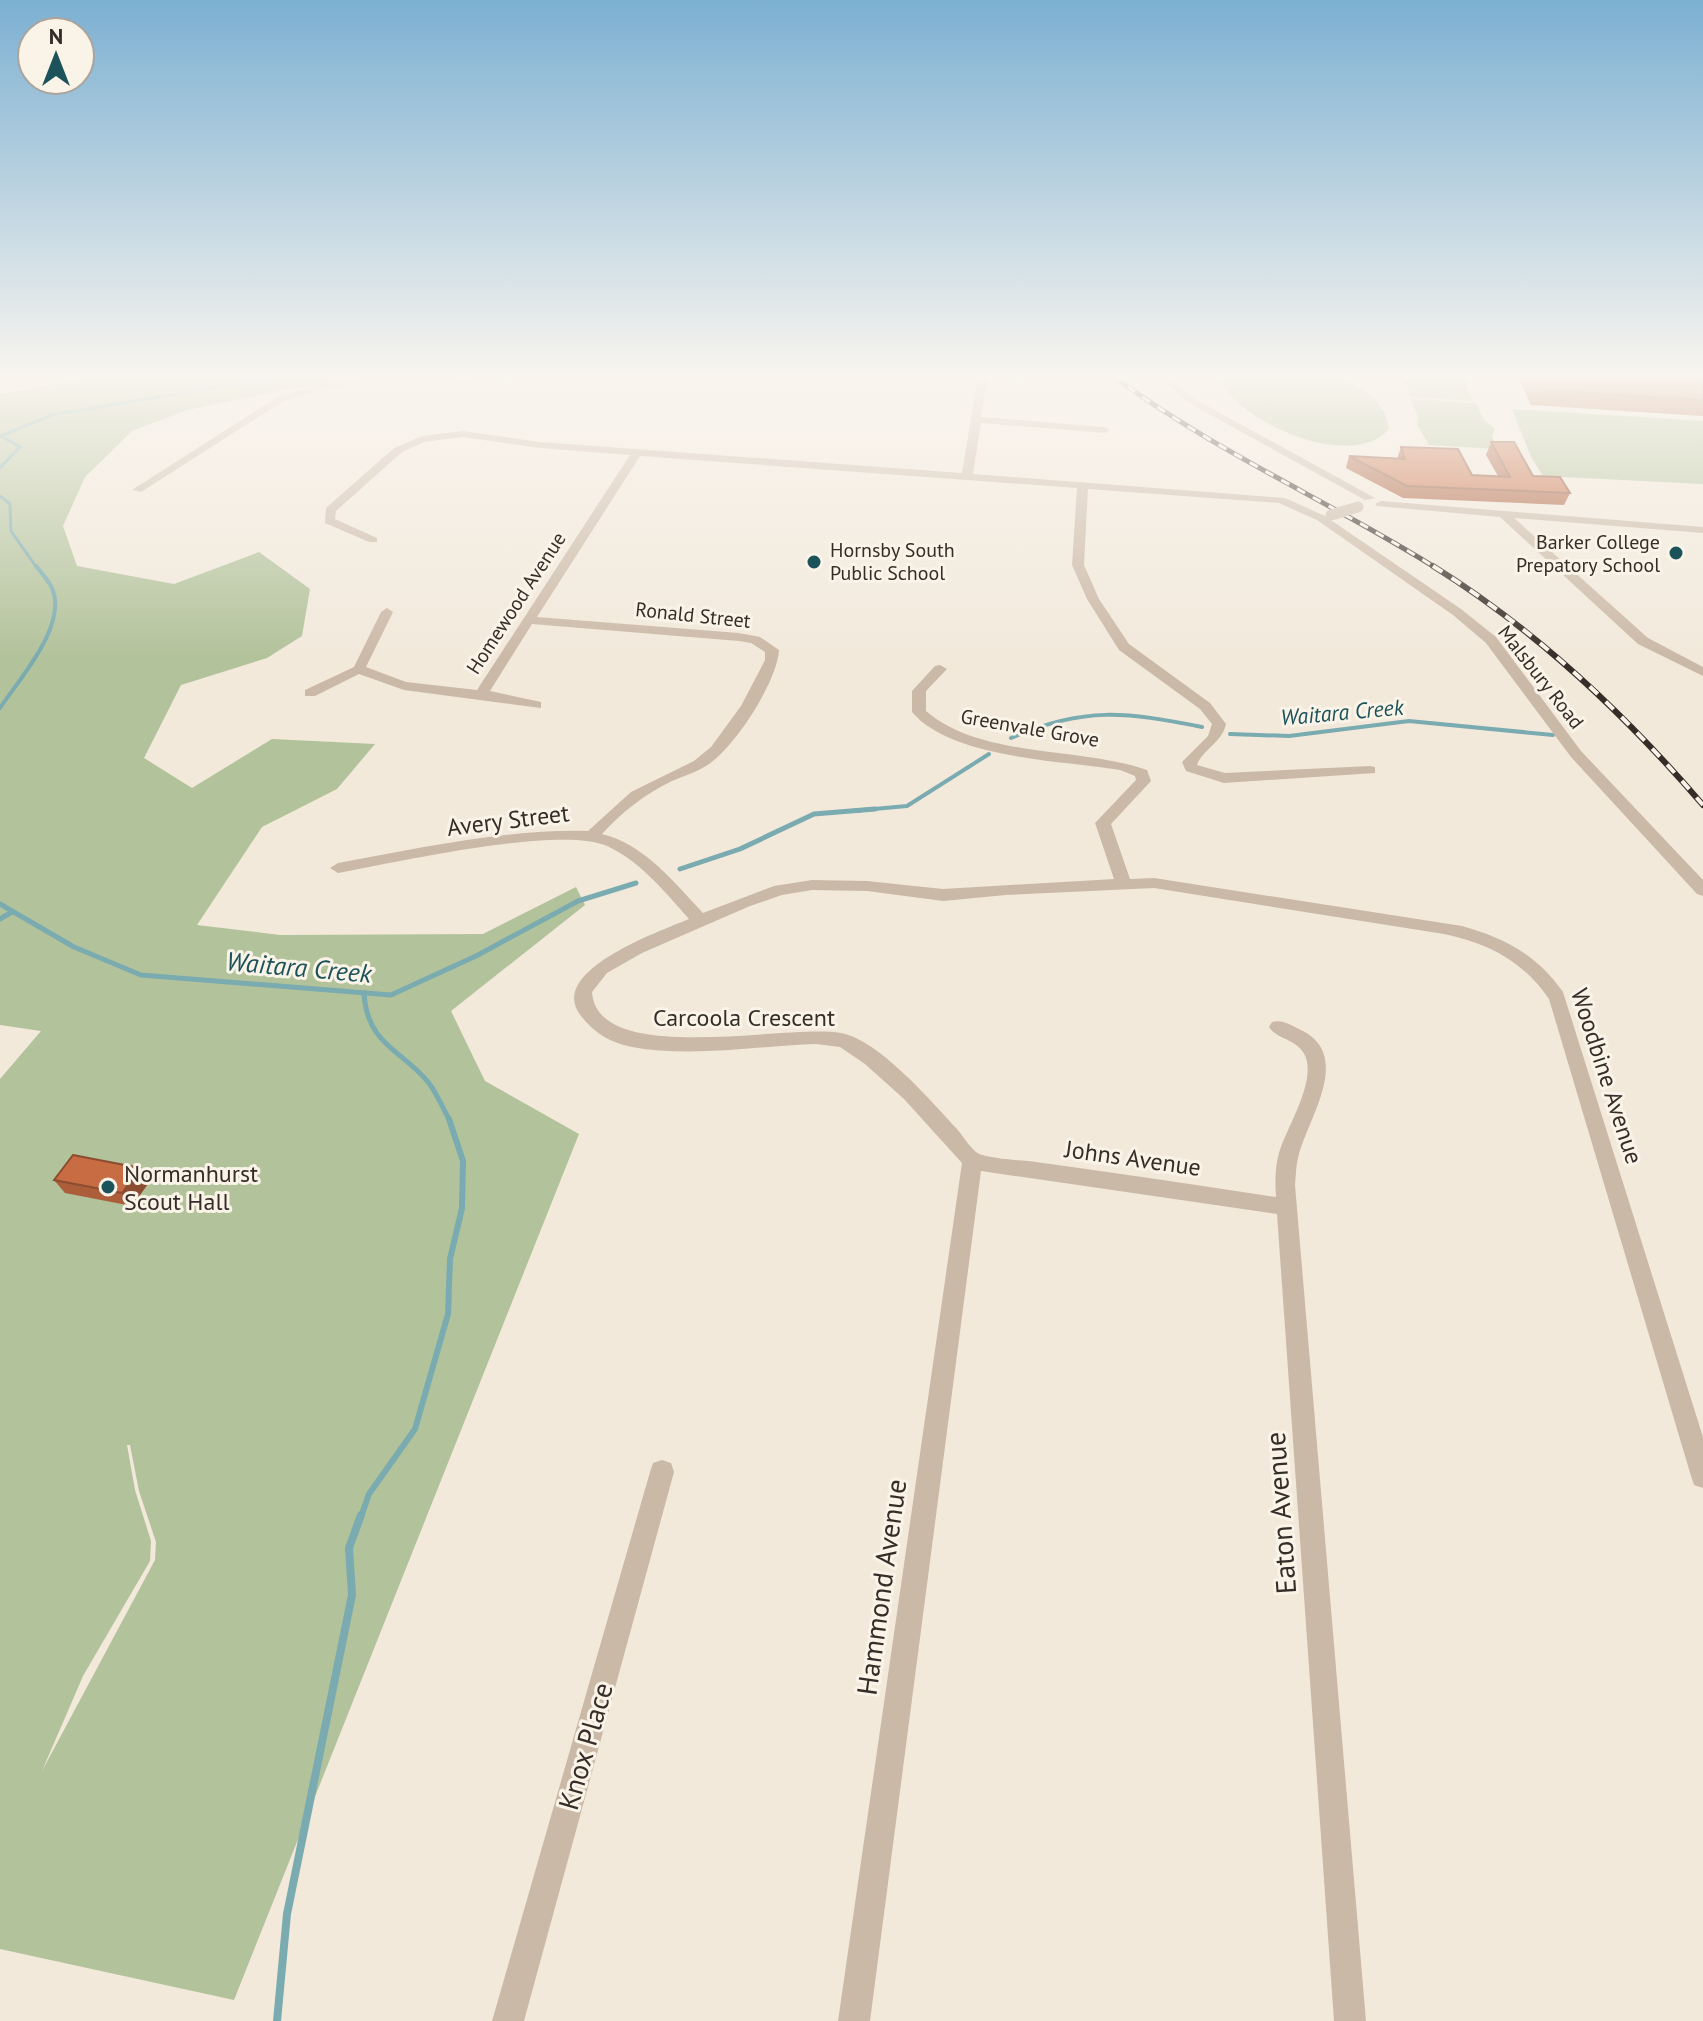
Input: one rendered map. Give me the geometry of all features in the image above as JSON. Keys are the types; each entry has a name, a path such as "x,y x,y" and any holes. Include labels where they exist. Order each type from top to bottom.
{"street":[{"path":"137,490 168,470"},
{"name":"Malsbury Road","path":"373,540 329,521 330,510 375,470"},
{"name":"Homewood Avenue","path":"481,694 625,470"},
{"name":"Malsbury Road","path":"879,470 1273,499 1326,517 1491,640 1576,754 1703,890"},
{"path":"967,477 968,470"},
{"path":"1312,470 1369,503"},
{"path":"1083,485 1078,565 1093,599 1124,647 1205,706 1219,724 1218,733 1210,746 1193,755 1189,762 1191,768 1224,778 1370,770"},
{"path":"1326,517 1369,503 1703,530"},
{"path":"1504,515 1643,641 1703,672"},
{"path":"310,693 359,669 387,612"},
{"name":"Ronald Street","path":"530,620 755,640 772,650 772,665 708,758 643,790 612,813 592,836"},
{"path":"359,669 391,685 481,694 536,705"},
{"name":"Greenvale Grove","path":"940,669 919,690 917,705 924,719 938,730 973,742 1114,763 1142,773 1144,781 1103,823 1123,883"},
{"name":"Avery Street","path":"338,868 554,834 592,836 612,841 671,888 701,921"},
{"name":"Carcoola Crescent","path":"972,1161 881,1066 845,1040 813,1037 710,1044 646,1043 608,1034 585,1009 583,991 601,969 636,949 780,890 812,885 867,886 943,895 1123,883"},
{"name":"Woodbine Avenue","path":"1123,883 1154,883 1478,934 1500,943 1544,976 1557,997 1703,1476"},
{"name":"Eaton Avenue","path":"1278,1027 1303,1038 1313,1049 1316,1059 1317,1082 1289,1151 1285,1185 1350,2021"},
{"name":"Johns Avenue","path":"972,1161 1287,1207"},
{"name":"Hammond Avenue","path":"854,2021 972,1161"},
{"name":"Knox Place","path":"508,2021 662,1472"}],"green space":[{"path":"0,470 92,470 85,477 63,526 77,566 174,584 259,552 310,589 302,636 267,658 181,685 144,758 192,788 272,739 375,744 337,789 262,827 197,925 280,935 483,934 576,887 585,905 451,1011 485,1081 579,1134 234,2000 0,1949 0,1079 41,1031 0,1025","holes":["127,1445 130,1445 139,1491 156,1542 155,1560 42,1771 83,1676 150,1561 151,1541 135,1490"]},
{"path":"1539,470 1703,470 1703,484 1543,476"}],"building":[{"path":"1377,470 1469,470 1472,475 1510,477 1506,470 1530,470 1533,476 1560,477 1570,493 1407,486"},
{"path":"73,1155 140,1168 122,1193 54,1180"}],"waterway":[{"name":"Waitara Creek","path":"0,496 10,504 11,531 37,568"},
{"name":"Waitara Creek","path":"0,708 40,650 54,616 55,601 51,586 36,566"},
{"name":"Waitara Creek","path":"1011,738 1061,721 1105,715 1127,715 1202,727"},
{"name":"Waitara Creek","path":"1230,734 1289,736 1409,721 1553,735"},
{"name":"Waitara Creek","path":"865,810 907,806 989,754"},
{"name":"Waitara Creek","path":"865,810 875,809"},
{"name":"Waitara Creek","path":"680,869 740,849 814,814 865,810"},
{"name":"Waitara Creek","path":"852,811 865,810"},
{"name":"Waitara Creek","path":"0,904 74,947 141,975 391,995 476,956 578,901 636,883"},
{"path":"0,919 12,912"},
{"path":"364,993 367,1010 379,1036 428,1082 449,1119"},
{"path":"361,1517 369,1494 415,1429 448,1314 450,1259 462,1208 463,1161 449,1119"},
{"path":"277,2021 287,1914 352,1595 349,1548 361,1515"}],"railway":[{"path":"1264,470 1436,568"},
{"path":"1433,566 1508,617 1577,675 1642,738 1703,805"}],"place":[{"name":"Barker College Prepatory School","path":"1676,553"},
{"name":"Hornsby South Public School","path":"814,562"},
{"name":"Normanhurst Scout Hall","path":"108,1187"}]}
